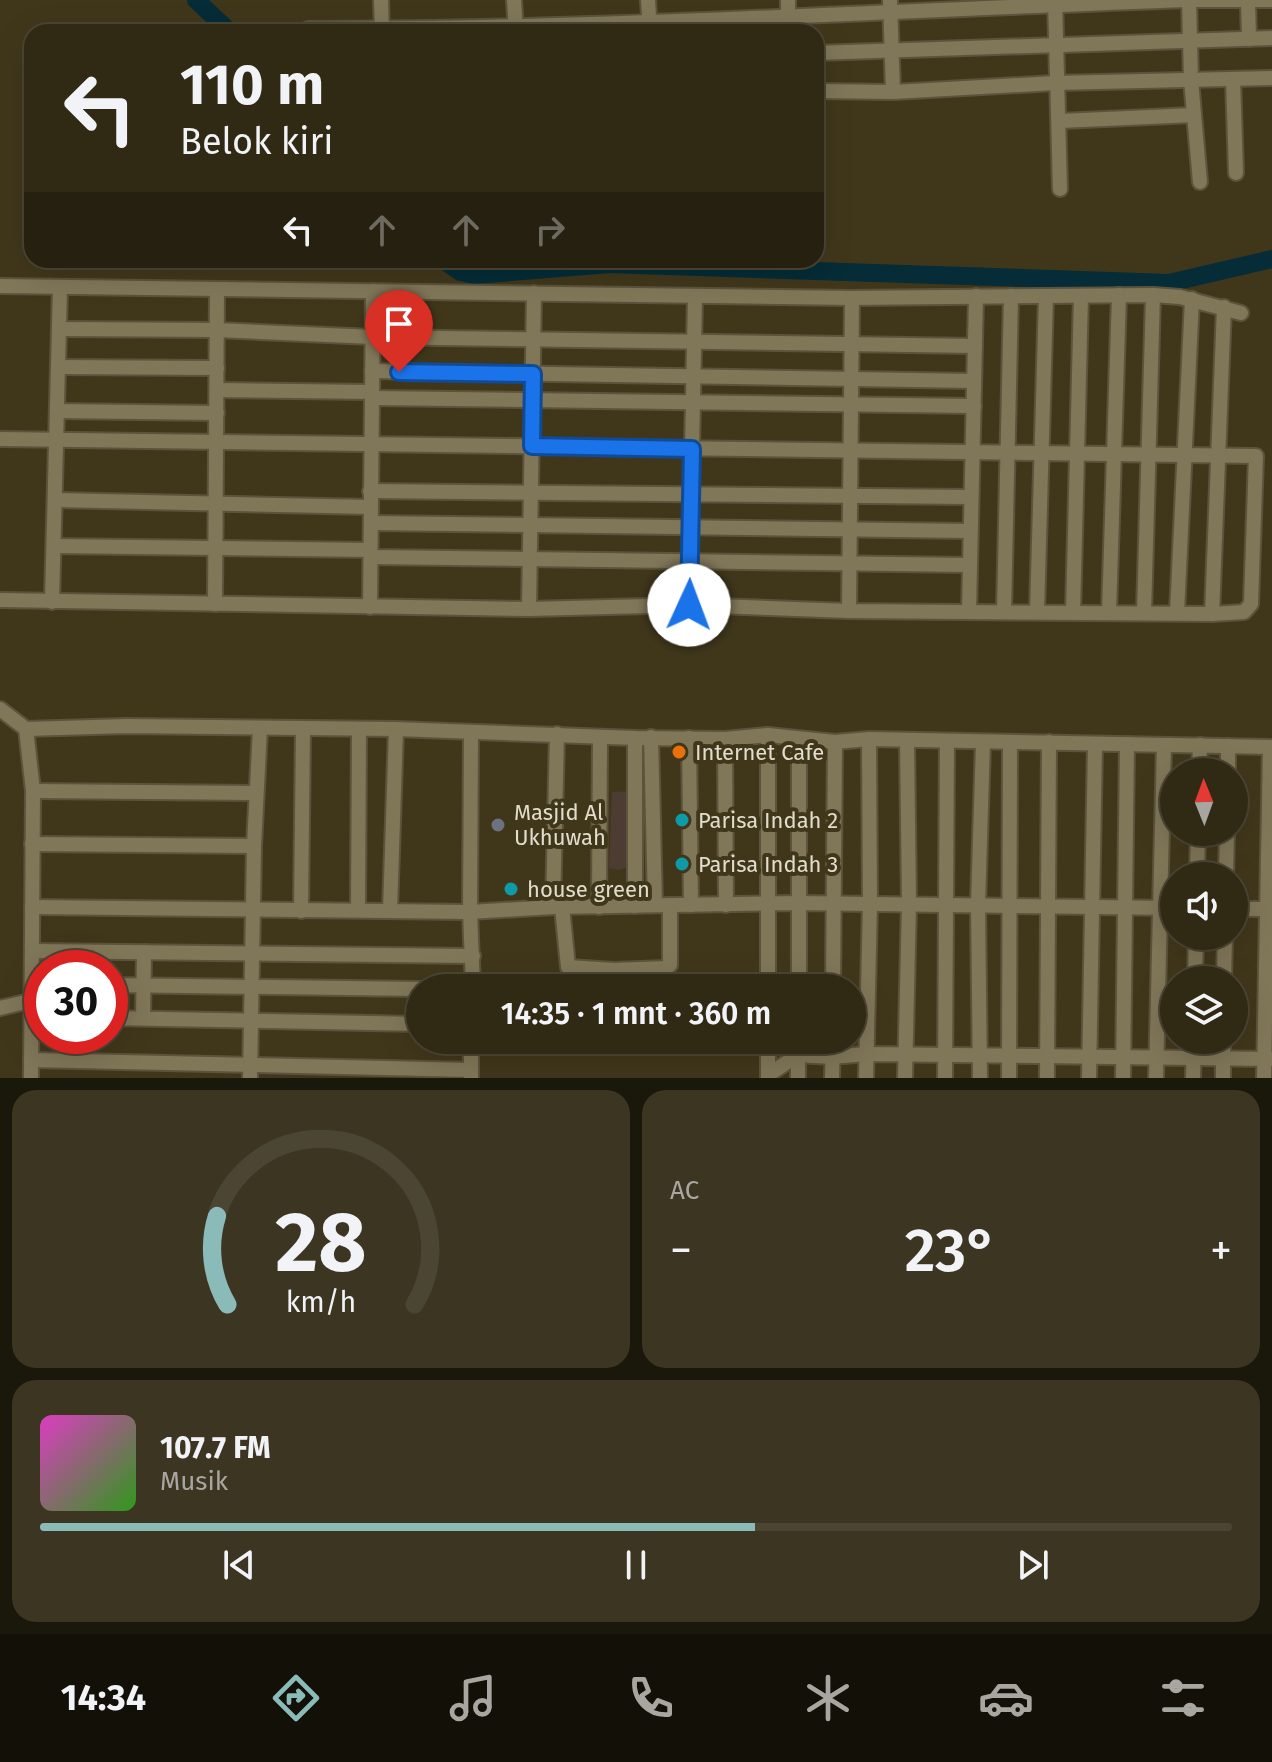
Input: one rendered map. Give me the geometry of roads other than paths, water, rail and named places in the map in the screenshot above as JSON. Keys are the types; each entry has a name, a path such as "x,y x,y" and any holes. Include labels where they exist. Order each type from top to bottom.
{"street":[{"path":"381,0 382,24"},
{"path":"514,0 515,24"},
{"path":"648,0 650,24"},
{"path":"788,0 788,24"},
{"path":"1191,0 1191,80 1200,182"},
{"path":"1248,0 1249,39"},
{"path":"794,24 890,7 1272,0"},
{"path":"1055,2 1060,189"},
{"path":"890,7 893,92"},
{"path":"824,53 1272,38"},
{"path":"824,91 893,92 1055,83 1272,78"},
{"path":"1233,79 1236,173"},
{"path":"1060,121 1194,115"},
{"path":"0,286 852,298 1153,295 1192,299 1241,313"},
{"path":"52,602 60,287"},
{"path":"215,604 217,289"},
{"path":"370,607 373,291"},
{"path":"529,609 534,293"},
{"path":"1109,613 1119,295"},
{"path":"1144,613 1153,295"},
{"path":"689,605 695,296"},
{"path":"969,612 976,296"},
{"path":"1004,612 1011,296"},
{"path":"1037,612 1046,296"},
{"path":"1073,613 1081,296"},
{"path":"849,611 852,298"},
{"path":"1177,613 1192,299"},
{"path":"1212,614 1224,307"},
{"path":"59,329 975,346"},
{"path":"58,367 217,368"},
{"path":"372,371 974,381"},
{"path":"217,390 974,406"},
{"path":"57,411 217,413"},
{"path":"0,439 1256,456 1251,604 1247,611 1212,614 849,611 689,605 529,609 0,600"},
{"path":"370,491 971,497"},
{"path":"56,500 371,507"},
{"path":"371,523 970,531"},
{"path":"54,546 531,559 970,565"},
{"path":"0,709 26,729 127,726 396,729 600,738 725,739 768,735 835,742 869,739 1271,747 1268,1059 1264,1078"},
{"path":"250,1071 254,846 260,728"},
{"path":"301,911 303,728"},
{"path":"26,729 33,791 33,950"},
{"path":"358,910 359,729"},
{"path":"390,911 396,729"},
{"path":"471,734 470,912 473,974"},
{"path":"557,734 558,907 568,967 614,970 666,968 670,965 651,737"},
{"path":"768,735 768,974"},
{"path":"599,907 600,738"},
{"path":"635,738 635,906"},
{"path":"689,738 691,905"},
{"path":"725,739 726,905"},
{"path":"866,1078 870,904 869,739"},
{"path":"799,740 799,974"},
{"path":"905,1078 909,903 907,740"},
{"path":"945,1078 947,741"},
{"path":"833,974 835,742"},
{"path":"980,1078 978,905 983,742"},
{"path":"1047,1078 1049,742"},
{"path":"1009,1078 1010,743"},
{"path":"1089,1078 1095,744"},
{"path":"1123,1078 1127,744"},
{"path":"1164,745 1166,862"},
{"path":"1200,745 1200,758"},
{"path":"1228,746 1228,758"},
{"path":"33,791 256,793"},
{"path":"32,844 254,846"},
{"path":"32,907 470,912 767,903 1160,908"},
{"path":"1248,909 1269,909"},
{"path":"1156,1078 1164,950"},
{"path":"128,952 473,956"},
{"path":"143,1018 144,952"},
{"path":"128,986 406,989"},
{"path":"0,1008 24,1002"},
{"path":"128,1018 406,1024"},
{"path":"31,1054 31,1078"},
{"path":"768,1054 768,1077"},
{"path":"768,1077 792,1054"},
{"path":"798,1054 798,1078"},
{"path":"821,1054 832,1057 866,1054 1268,1059"},
{"path":"832,1054 832,1078"},
{"path":"1193,1054 1193,1078"},
{"path":"1223,1054 1223,1078"},
{"path":"31,1060 250,1071 471,1074"}],"waterway":[{"path":"196,0 222,24"},
{"path":"728,268 1169,283 1272,259"},
{"path":"454,268 475,275 561,268"}],"place":[{"name":"Internet Cafe","path":"679,752"},
{"name":"Parisa Indah 2","path":"682,820"},
{"name":"Masjid Al Ukhuwah","path":"498,825"},
{"name":"Parisa Indah 3","path":"682,864"},
{"name":"house green","path":"511,889"}]}
